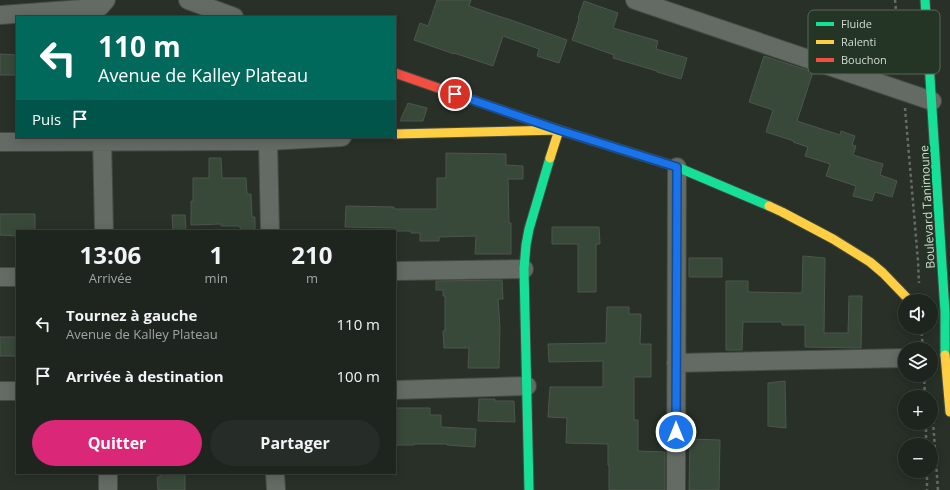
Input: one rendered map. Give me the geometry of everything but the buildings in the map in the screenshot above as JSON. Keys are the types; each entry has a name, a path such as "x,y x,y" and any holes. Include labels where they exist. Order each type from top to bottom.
{"street":[{"path":"635,0 808,59"},
{"name":"Boulevard Tanimoune","path":"926,0 927,10"},
{"path":"192,1 231,16"},
{"path":"0,14 102,8"},
{"path":"396,74 559,130 677,167 782,212 833,239 870,262 903,294"},
{"path":"851,74 932,101"},
{"name":"Boulevard Tanimoune","path":"930,74 942,312 938,357 950,412"},
{"path":"396,134 559,130"},
{"path":"529,490 524,269 526,245 529,229 559,130"},
{"path":"0,142 102,139 268,142 327,138"},
{"path":"102,139 104,230"},
{"path":"268,142 270,230"},
{"path":"676,490 677,167"},
{"path":"396,271 524,269"},
{"path":"0,277 16,277"},
{"path":"676,363 898,358"},
{"path":"396,390 527,386"},
{"path":"0,391 16,391"},
{"path":"108,474 108,490"},
{"path":"275,474 276,490"}],"path":[{"path":"895,0 896,10"},
{"path":"901,74 919,285"},
{"path":"934,430 938,490"},
{"path":"927,478 927,490"}],"traffic: fast":[{"path":"925,0 926,10"},
{"path":"930,74 945,312 945,355"},
{"path":"530,120 677,167 769,206"},
{"path":"529,490 524,269 529,229 550,158"}],"traffic: slow":[{"path":"396,134 559,130 550,158"},
{"path":"769,206 833,239 870,262 903,294"},
{"path":"945,355 950,412"}],"traffic: jam":[{"path":"396,73 530,120"}],"route":[{"path":"455,94 559,130 677,167 676,432"}]}
